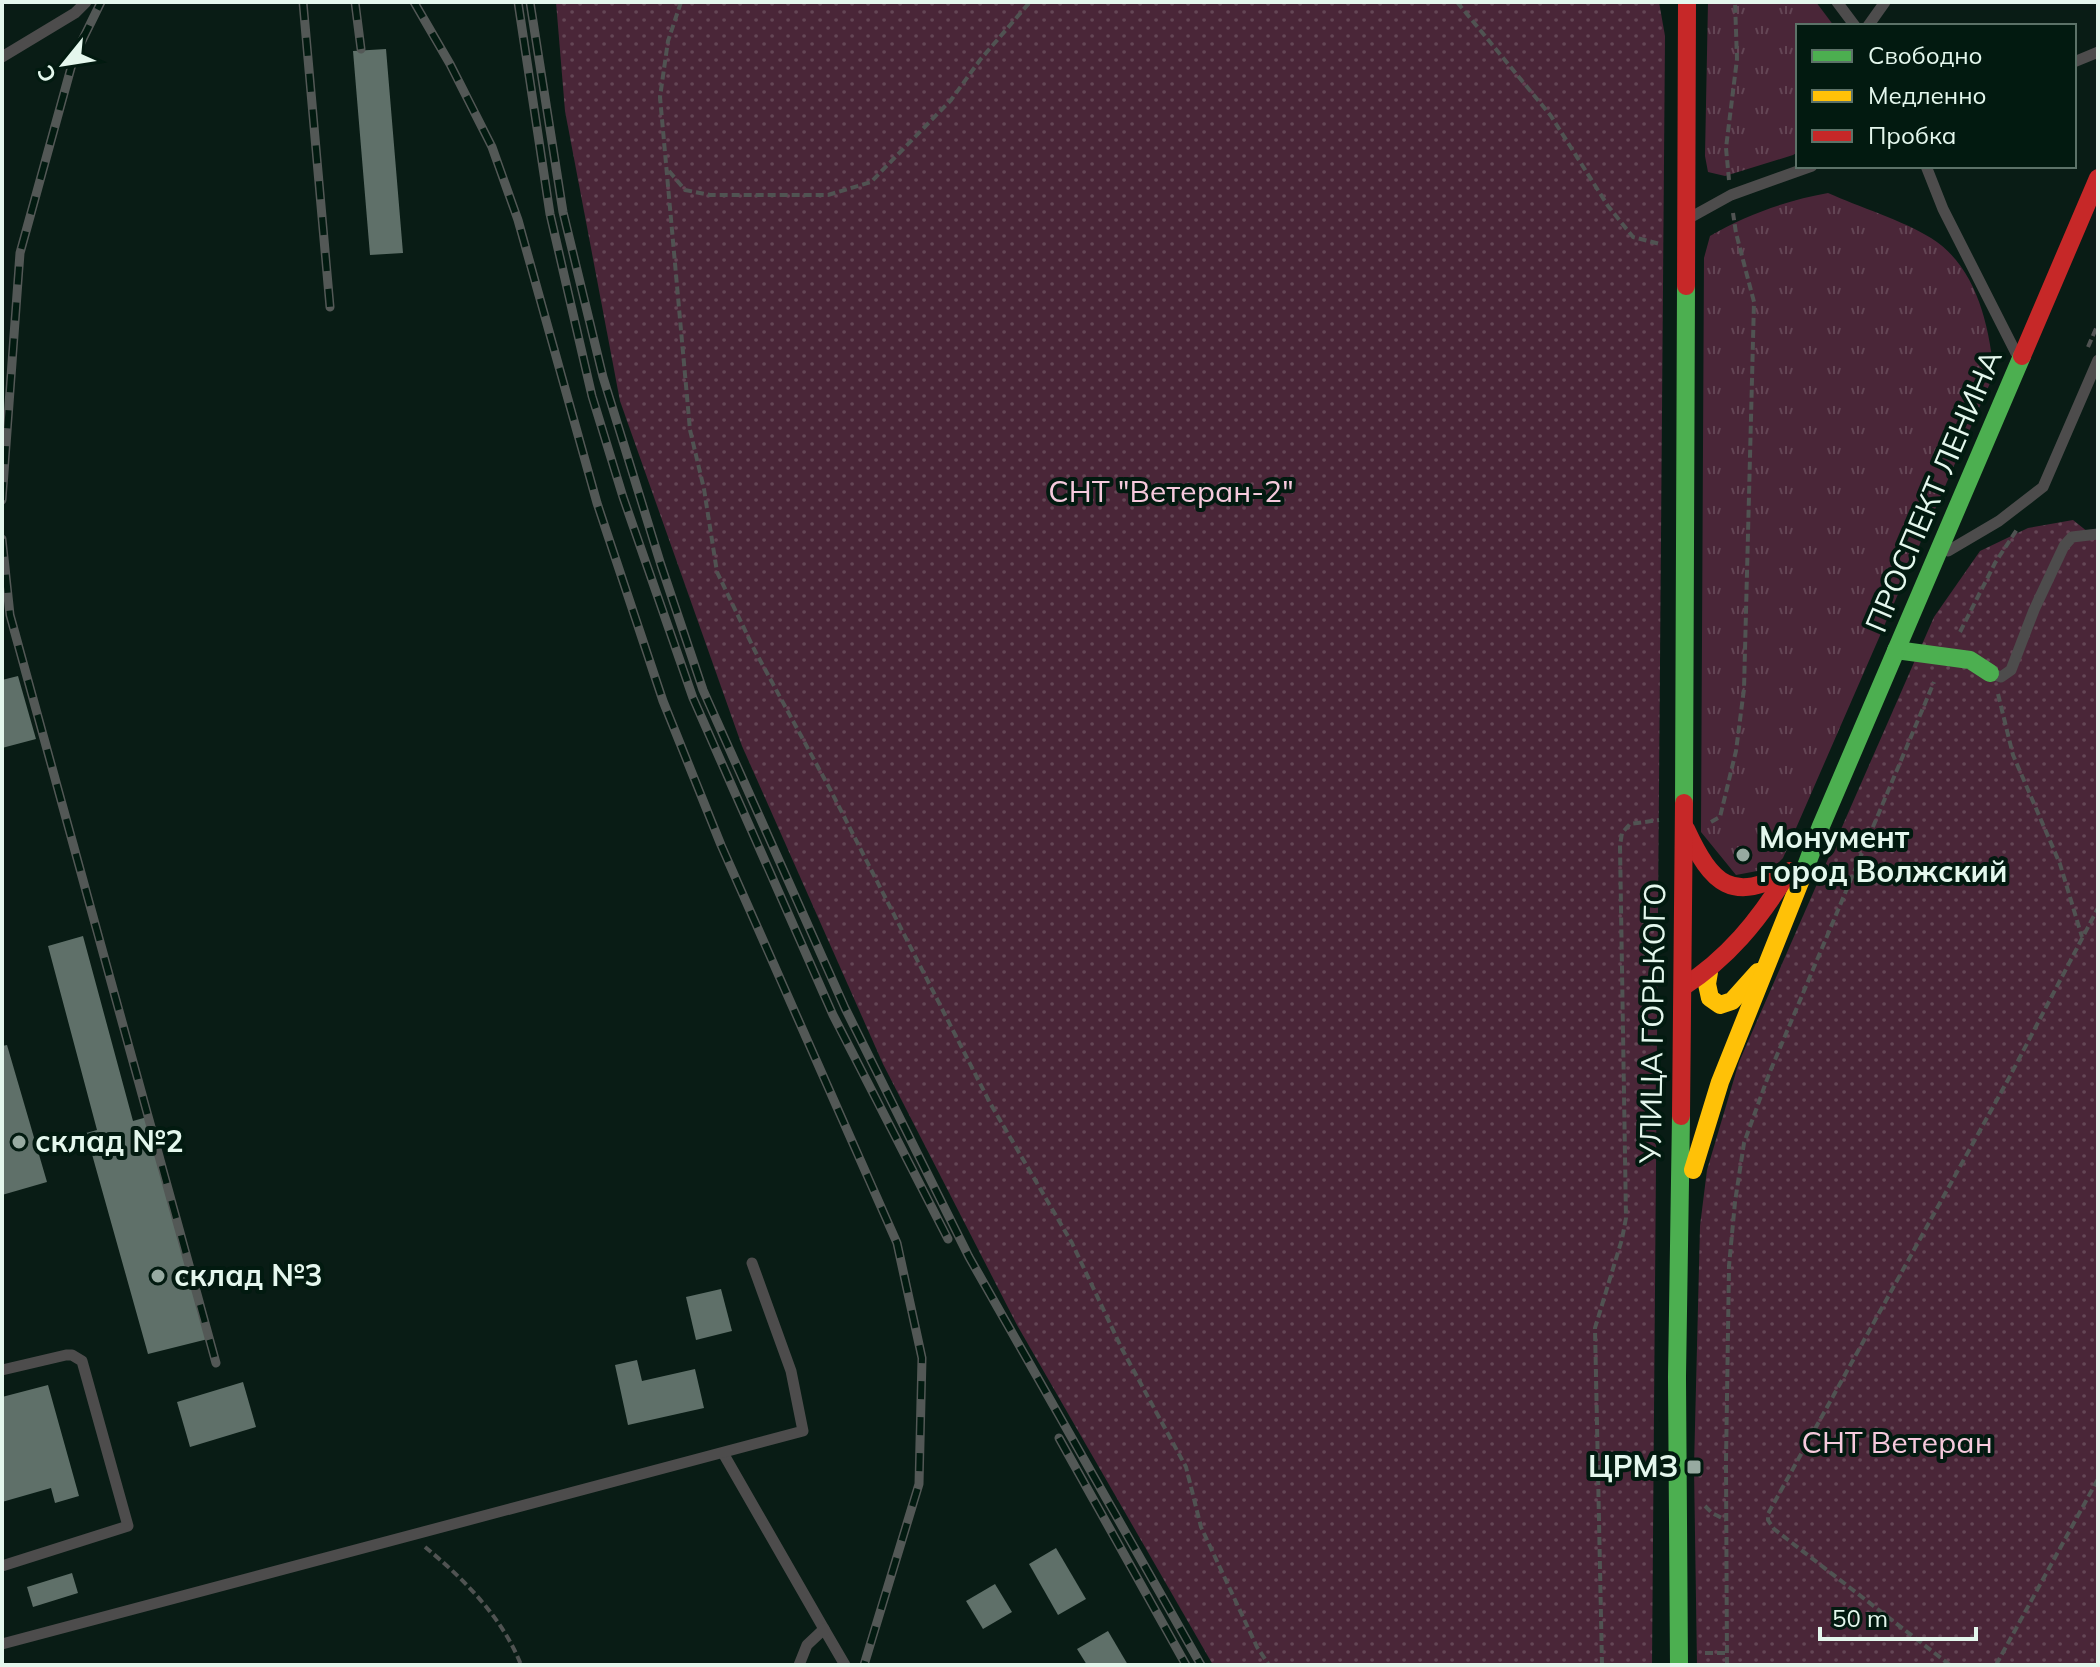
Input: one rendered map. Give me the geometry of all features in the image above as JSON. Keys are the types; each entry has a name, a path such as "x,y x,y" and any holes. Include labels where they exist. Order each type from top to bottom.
{"main road":[{"name":"УЛИЦА ГОРЬКОГО","path":"1678,1225 1683,987 1686,7"},
{"name":"ПРОСПЕКТ ЛЕНИНА","path":"1678,1225 1723,1069 1796,895 1821,826 2098,178"},
{"path":"1896,650 1970,660 1990,673"},
{"path":"1683,821 1696,853 1707,870 1721,881 1750,889 1764,886 1790,871"},
{"name":"ПРОСПЕКТ ЛЕНИНА","path":"1683,987 1709,972 1732,951 1821,826"},
{"path":"1709,972 1710,998 1720,1005 1732,1001 1743,992 1769,958"},
{"path":"1678,1225 1679,1665"}],"lane":[{"path":"2,57 75,13 86,2"},
{"path":"1837,2 1854,24"},
{"path":"1869,24 1885,2"},
{"path":"2076,61 2098,52"},
{"path":"1686,221 1731,195 1806,168"},
{"path":"1927,168 1943,209 2020,360"},
{"path":"1937,557 1977,537 2043,487 2098,360"},
{"path":"1990,673 2001,677 2011,670 2034,610 2064,546 2072,537 2098,534"},
{"path":"2,1644 803,1431 791,1371 752,1263"},
{"path":"2,1370 66,1355 82,1361 128,1526 2,1566"},
{"path":"723,1453 845,1665"},
{"path":"799,1665 807,1645 824,1629"}],"path":[{"path":"681,2 668,41 660,97 690,430 704,489 717,572 990,1103 1072,1243 1122,1349 1186,1467 1201,1527 1257,1647 1269,1665"},
{"path":"668,170 685,190 710,195 828,195 871,182 951,100 980,60 1030,2"},
{"path":"1457,2 1551,116 1608,206 1633,237 1686,250"},
{"path":"1602,1665 1595,1328 1626,1218 1620,845 1622,833 1630,824 1650,820 1713,822 1720,817 1736,751 1744,689 1754,302 1736,233 1726,148 1737,59 1735,2"},
{"path":"1727,1665 1729,1266 1744,1143 1769,1074 1946,657 1995,563 2021,523"},
{"path":"1990,673 1999,696 2013,755 2060,864 2082,937"},
{"path":"1950,1665 1774,1529 1768,1514 2009,1078 2098,908"},
{"path":"1996,1665 2098,1479"},
{"path":"410,1535 483,1604 501,1627 521,1665"}],"green space":[{"name":"СНТ \"Ветеран-2\"","path":"556,2 1659,2 1665,36 1652,1665 1213,1665 1017,1325 883,1064 742,746 620,401 565,111"},
{"path":"1708,2 1816,2 1832,24 1796,24 1796,153 1725,176 1708,172 1705,156"},
{"path":"1828,193 1931,238 1959,264 1984,316 1994,374 1783,858 1773,868 1736,875 1701,832 1704,258 1710,236 1723,228 1767,209"},
{"name":"СНТ Ветеран","path":"2073,520 2098,540 2098,1665 1697,1665 1694,1467 1700,1226 1707,1170 1739,1062 1934,617 1980,551 2028,528"}],"building":[{"path":"386,49 403,253 370,255 353,51"},
{"path":"18,676 36,739 2,748 2,680"},
{"name":"склад №3","path":"83,936 133,1121 147,1117 208,1339 148,1354 86,1133 97,1130 48,946"},
{"name":"склад №2","path":"7,1045 47,1182 2,1195 2,1046"},
{"path":"721,1289 732,1331 696,1340 686,1297"},
{"path":"637,1360 642,1381 695,1369 704,1408 628,1425 615,1365"},
{"path":"243,1382 256,1427 190,1447 177,1402"},
{"path":"48,1385 79,1496 55,1503 51,1488 2,1502 2,1397"},
{"path":"1056,1548 1086,1599 1058,1615 1029,1564"},
{"path":"72,1573 78,1593 33,1607 27,1587"},
{"path":"995,1584 1012,1612 983,1629 966,1601"},
{"path":"1108,1631 1128,1665 1087,1665 1077,1649"}],"railway":[{"path":"2,500 20,253 74,57 101,2"},
{"path":"303,2 330,307"},
{"path":"355,2 361,49"},
{"path":"414,2 492,147 518,220 597,503 663,701 721,845 897,1243 922,1358 919,1484 864,1665"},
{"path":"518,2 550,214 592,396 623,497 693,698 833,1015 948,1239"},
{"path":"530,2 563,212 603,377 703,690 845,1008 969,1257 1201,1665"},
{"path":"2,539 10,615 216,1363"},
{"path":"1059,1438 1186,1665"}],"traffic: fast":[{"path":"1684,803 1686,286"},
{"path":"1802,877 2022,356"},
{"path":"1896,650 1970,660 1990,673"},
{"path":"1679,1665 1677,1377 1681,1116"}],"traffic: slow":[{"path":"1693,1170 1720,1082 1802,877"},
{"path":"1709,972 1707,984 1710,998 1720,1005 1732,1001 1758,972"}],"traffic: jam":[{"path":"1686,286 1687,2"},
{"path":"2022,356 2098,178"},
{"path":"1681,1116 1684,803"},
{"path":"1686,829 1705,864 1726,883 1738,887 1753,886 1790,871"},
{"path":"1683,987 1714,964 1741,938 1786,876"}],"place":[{"name":"Монумент город Волжский","path":"1743,855"},
{"name":"склад №2","path":"19,1142"},
{"name":"склад №3","path":"158,1276"},
{"name":"ЦРМЗ","path":"1694,1467"}]}
